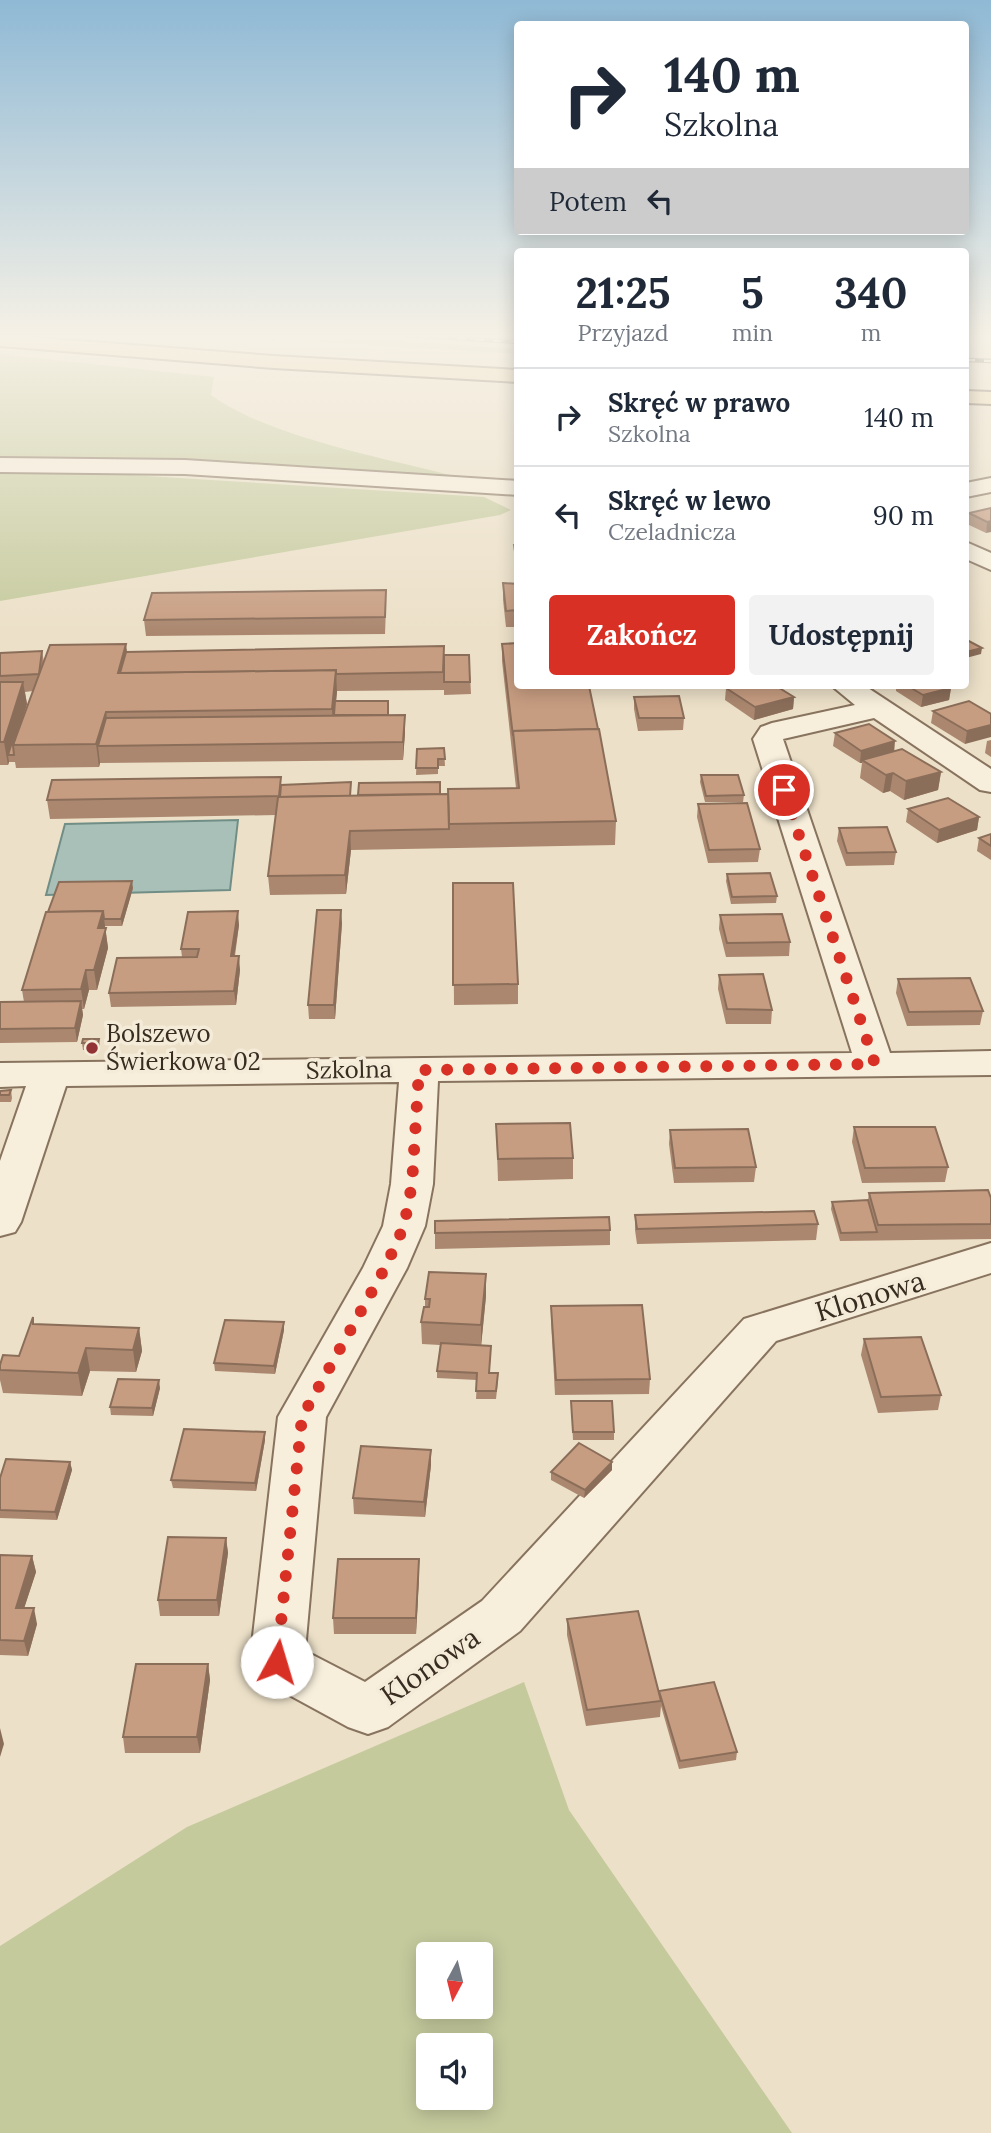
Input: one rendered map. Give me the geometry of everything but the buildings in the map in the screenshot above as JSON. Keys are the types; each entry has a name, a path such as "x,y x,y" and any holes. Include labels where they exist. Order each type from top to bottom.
{"street":[{"path":"0,465 185,467 514,488"},
{"path":"969,489 991,485"},
{"path":"969,551 991,563"},
{"path":"851,689 991,783"},
{"path":"875,1064 768,739 771,733 782,729 881,708"},
{"name":"Szkolna","path":"0,1075 991,1063"},
{"name":"Klonowa","path":"419,1070 412,1184 404,1226 380,1278 302,1417 277,1662 368,1710 501,1616 760,1331 991,1258"},
{"path":"0,1222 50,1074"}],"green space":[{"path":"0,435 295,435 458,477 460,480 0,462"},
{"path":"0,473 98,473 484,497 511,510 500,515 0,601"},
{"path":"524,1682 569,1810 792,2133 0,2133 0,1946 187,1827"}],"water":[{"path":"238,820 230,890 46,895 65,824"}],"place":[{"name":"Bolszewo Świerkowa 02","path":"92,1048"}],"route":[{"path":"277,1662 302,1417 385,1268 404,1226 412,1184 419,1070 875,1064 784,790"}]}
